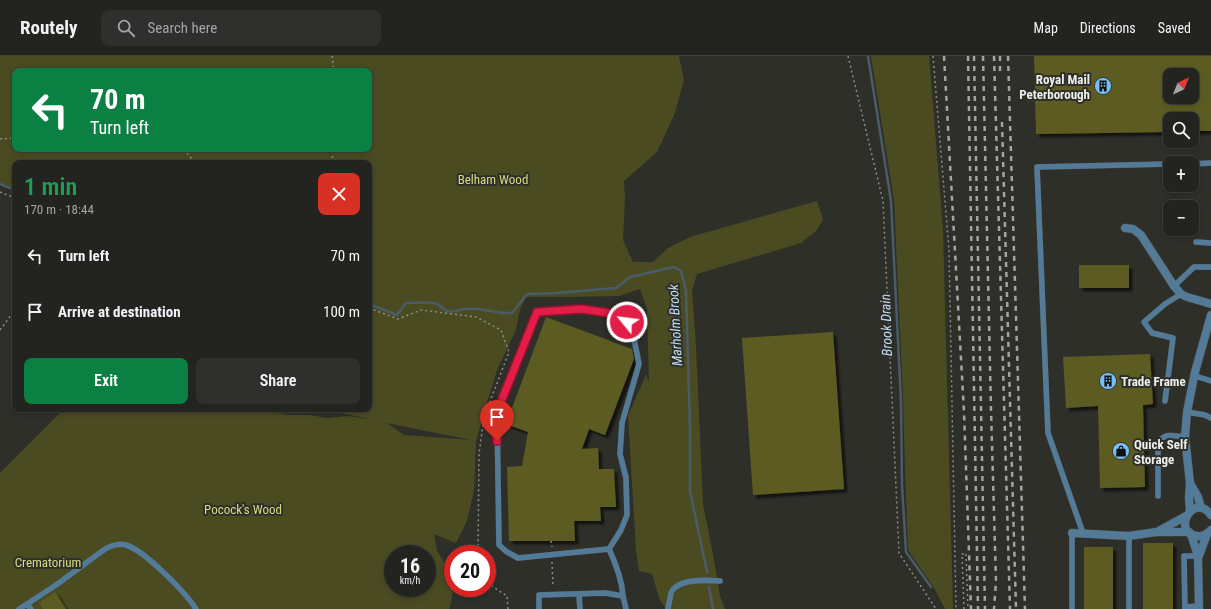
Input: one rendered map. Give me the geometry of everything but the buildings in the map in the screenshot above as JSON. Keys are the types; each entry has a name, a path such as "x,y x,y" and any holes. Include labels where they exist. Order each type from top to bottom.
{"street":[{"path":"1125,228 1133,229 1141,235 1174,286 1181,294 1211,304"},
{"path":"1199,608 1198,556 1190,533 1185,525 1188,514 1190,482 1185,437 1187,412 1211,315"},
{"path":"1190,482 1207,511"},
{"path":"1156,532 1188,514 1193,509 1207,511"},
{"path":"1072,533 1129,536 1156,532 1190,533 1199,536 1210,531"},
{"path":"1198,556 1210,531"}],"lane":[{"path":"1199,164 1211,163"},
{"path":"1083,533 1048,433 1037,167 1163,164"},
{"path":"1196,242 1211,243"},
{"path":"1174,286 1194,267 1211,267"},
{"path":"1165,401 1172,338 1152,333 1144,322 1165,304 1181,294"},
{"path":"582,309 622,315 632,330 640,364 622,423 620,454 626,478 627,515 609,550 518,558 507,552 499,545 497,412 537,312 582,309"},
{"path":"1195,376 1211,381"},
{"path":"1187,412 1205,415 1211,418"},
{"path":"1158,496 1158,445 1160,439 1165,435 1185,437"},
{"path":"1072,533 1072,609"},
{"path":"1129,536 1129,609"},
{"path":"20,609 29,606 105,549 113,545 124,544 135,549 148,559 179,587 196,609"},
{"path":"609,550 622,587 626,609"},
{"path":"1198,556 1184,556 1185,608 1199,608"},
{"path":"668,609 672,592 681,584 697,580 720,581"},
{"path":"539,609 539,595 605,593 623,596"},
{"path":"579,594 580,609"}],"path":[{"path":"332,56 334,68"},
{"path":"848,56 883,201 899,553 936,609"},
{"path":"933,56 949,250 956,609"},
{"path":"0,139 12,138"},
{"path":"186,152 193,160"},
{"path":"0,192 12,197"},
{"path":"372,309 398,319 421,310 476,317 501,330 509,352 484,417 479,454 478,545"},
{"path":"0,330 12,314"},
{"path":"551,541 553,594"},
{"path":"964,609 962,554 966,554 968,609"},
{"path":"496,589 506,596 508,609"}],"green space":[{"path":"0,56 679,56 684,80 675,113 657,152 624,181 625,199 623,240 633,262 653,262 668,248 690,237 817,201 823,219 817,230 801,243 697,274 692,290 703,504 720,596 725,609 666,609 659,598 652,574 639,571 636,551 628,415 646,375 649,382 647,309 640,289 619,296 526,297 520,309 516,330 497,370 476,441 474,491 467,521 456,543 434,534 436,545 384,545 384,597 436,597 436,545 437,551 444,562 444,597 452,597 449,609 0,609 0,473 61,412 273,412 328,418 347,416 370,419 336,412 372,412 372,160 12,160 12,189 0,184","holes":["387,423 470,440 404,435"]},
{"path":"871,56 929,56 943,230 953,609 945,609 933,586 908,550 894,200"}],"waterway":[{"name":"Brook Drain","path":"868,56 891,201 901,401 902,485 906,552 931,587"},
{"name":"Marholm Brook","path":"0,184 12,189"},
{"name":"Marholm Brook","path":"372,305 397,315 406,303 422,302 437,304 445,310 450,311 472,309 512,313 527,294 616,288 630,277 674,267 681,271 686,291 690,429 690,491 707,572"},
{"name":"Marholm Brook","path":"709,587 713,609"}],"railway":[{"path":"944,56 964,412 971,609"},
{"path":"968,56 978,609"},
{"path":"974,56 985,609"},
{"path":"983,56 996,581 994,609"},
{"path":"994,56 1010,609"},
{"path":"1000,56 1000,72"},
{"path":"1008,56 1025,609"},
{"path":"1002,122 1016,609"}],"place":[{"name":"Royal Mail Peterborough","path":"1103,86"},
{"name":"Trade Frame","path":"1108,381"},
{"name":"Quick Self Storage","path":"1121,451"}],"route":[{"path":"497,441 497,412 537,312 582,309 622,315 627,322"}],"park label":[{"name":"Belham Wood","path":"493,179"},
{"name":"Pocock's Wood","path":"243,509"},
{"name":"Crematorium","path":"48,562"}]}
